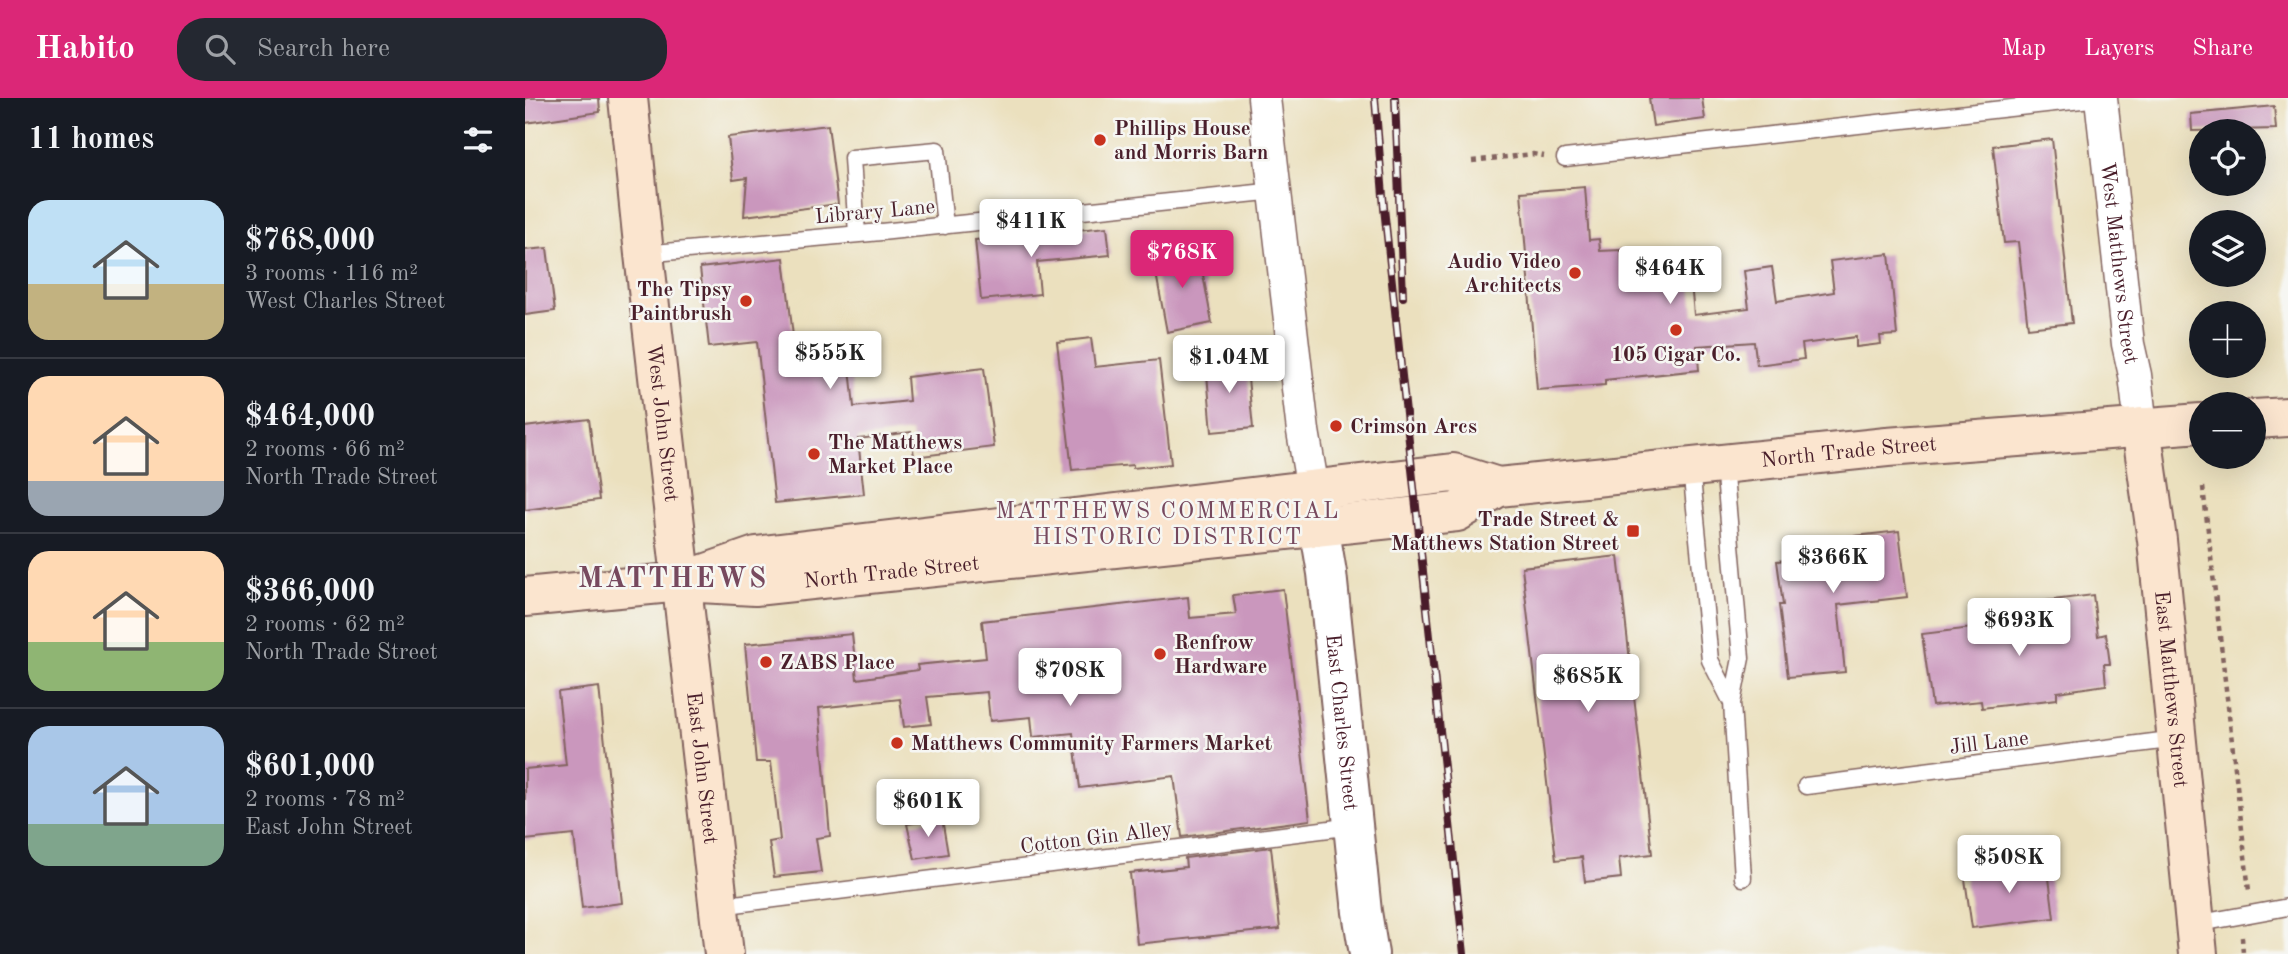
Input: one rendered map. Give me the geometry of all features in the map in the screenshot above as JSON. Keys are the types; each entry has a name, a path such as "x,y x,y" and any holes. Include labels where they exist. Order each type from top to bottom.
{"main road":[{"name":"West John Street","path":"628,98 681,582"},
{"path":"2266,418 2288,417"},
{"name":"North Trade Street","path":"525,597 681,582 755,586 1316,508 1457,512 1498,487 1887,447 2189,424"},
{"name":"East Matthews Street","path":"2141,427 2157,540 2197,939"},
{"name":"East John Street","path":"681,582 724,954"}],"street":[{"path":"1264,98 1303,430 1316,508"},
{"name":"West Matthews Street","path":"2101,98 2128,344 2141,427"},
{"name":"East Charles Street","path":"1316,508 1327,573 1369,954"}],"lane":[{"path":"1565,158 2101,98"},
{"path":"857,234 852,158 937,150 945,226"},
{"name":"Library Lane","path":"644,254 1276,191"},
{"path":"1708,466 1710,660 1732,703"},
{"path":"1708,466 1741,658 1732,703 1742,878"},
{"name":"Jill Lane","path":"1806,786 2177,739"},
{"name":"Cotton Gin Alley","path":"719,906 1353,826"},
{"path":"2197,939 2288,907"}],"path":[{"path":"1472,161 1533,154"},
{"path":"2203,487 2249,900"},
{"path":"2242,935 2243,954"}],"building":[{"path":"525,98 599,98 600,112 525,123"},
{"path":"1649,98 1702,98 1705,119 1653,126"},
{"path":"2274,106 2276,129 2266,129 2266,119 2191,119 2191,114"},
{"path":"828,125 838,204 744,216 747,178 733,180 728,137"},
{"path":"2052,139 2072,323 2028,328 2018,242 2004,243 1993,146"},
{"path":"1585,187 1589,240 1599,239 1600,251 1621,250 1623,278 1690,272 1694,315 1749,308 1744,271 1772,267 1777,301 1834,292 1830,261 1889,254 1897,335 1880,336 1881,344 1856,347 1856,337 1802,344 1804,359 1757,365 1754,342 1697,346 1699,370 1605,380 1605,385 1537,390 1521,192"},
{"path":"1107,227 1110,255 1037,262 1040,294 981,300 975,240"},
{"path":"547,248 555,311 525,315 525,250"},
{"path":"1198,248 1212,323 1167,332 1153,257"},
{"path":"784,258 794,345 847,339 854,407 909,401 907,377 984,368 994,447 914,457 911,432 858,439 864,494 775,503 757,342 709,347 700,268"},
{"path":"1091,338 1095,367 1159,360 1171,464 1072,470 1057,342"},
{"path":"1246,359 1253,428 1212,432 1206,362"},
{"path":"589,419 599,500 525,510 525,427"},
{"path":"1899,531 1907,597 1838,605 1845,672 1788,677 1779,605 1783,605 1777,561 1786,560 1785,547 1847,542 1847,537"},
{"path":"1618,556 1652,854 1619,858 1621,878 1585,882 1582,857 1556,860 1522,567"},
{"path":"1283,589 1310,820 1182,837 1174,776 1080,788 1073,733 1033,737 1031,717 990,721 987,692 927,697 931,724 904,727 900,699 819,708 830,836 816,838 821,872 774,877 769,842 780,840 771,762 756,762 745,644 852,634 857,679 918,670 917,665 986,658 982,621 1188,597 1190,618 1236,614 1233,595"},
{"path":"2093,595 2098,636 2106,634 2110,664 2104,664 2106,685 2057,692 2057,699 1982,708 1981,701 1932,706 1922,634 2046,619 2044,601"},
{"path":"599,687 622,903 582,908 574,835 525,840 525,769 566,765 558,692"},
{"path":"942,819 948,854 915,859 907,824"},
{"path":"1271,847 1280,929 1137,944 1130,873 1186,867 1185,858"},
{"path":"2047,862 2054,918 1972,928 1964,872"}],"railway":[{"path":"1375,98 1384,208 1464,954"},
{"path":"1395,98 1403,297"}],"place":[{"name":"Phillips House and Morris Barn","path":"1100,140"},
{"name":"Audio Video Architects","path":"1575,273"},
{"name":"The Tipsy Paintbrush","path":"746,301"},
{"name":"105 Cigar Co.","path":"1676,330"},
{"name":"Crimson Arcs","path":"1336,426"},
{"name":"The Matthews Market Place","path":"814,454"},
{"name":"Trade Street & Matthews Station Street","path":"1633,531"},
{"name":"Renfrow Hardware","path":"1160,654"},
{"name":"ZABS Place","path":"766,662"},
{"name":"Matthews Community Farmers Market","path":"897,743"}],"district":[{"name":"MATTHEWS COMMERCIAL HISTORIC DISTRICT","path":"1168,523"},
{"name":"MATTHEWS","path":"673,577"}]}
